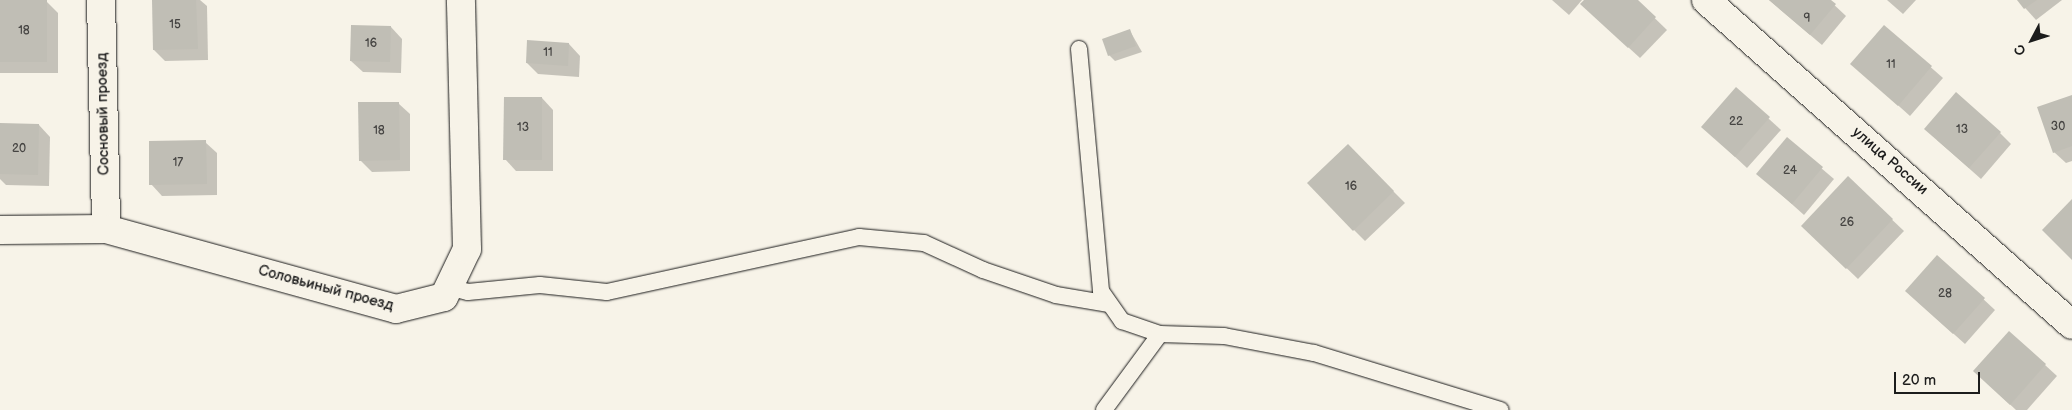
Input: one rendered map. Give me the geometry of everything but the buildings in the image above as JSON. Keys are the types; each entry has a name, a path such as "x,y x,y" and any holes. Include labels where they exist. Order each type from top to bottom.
{"street":[{"name":"Сосновый проезд","path":"101,0 106,229"},
{"path":"452,288 467,249 461,0"},
{"name":"улица России","path":"1706,0 2072,325"},
{"name":"Соловьиный проезд","path":"0,230 106,229 396,308 444,297 452,288"}],"lane":[{"path":"1079,49 1101,291 1122,321 1160,334 1224,336 1314,353 1502,410"},
{"path":"452,288 468,292 540,285 607,292 859,237 924,243 1056,295 1109,304"},
{"path":"1104,410 1160,334"}]}
